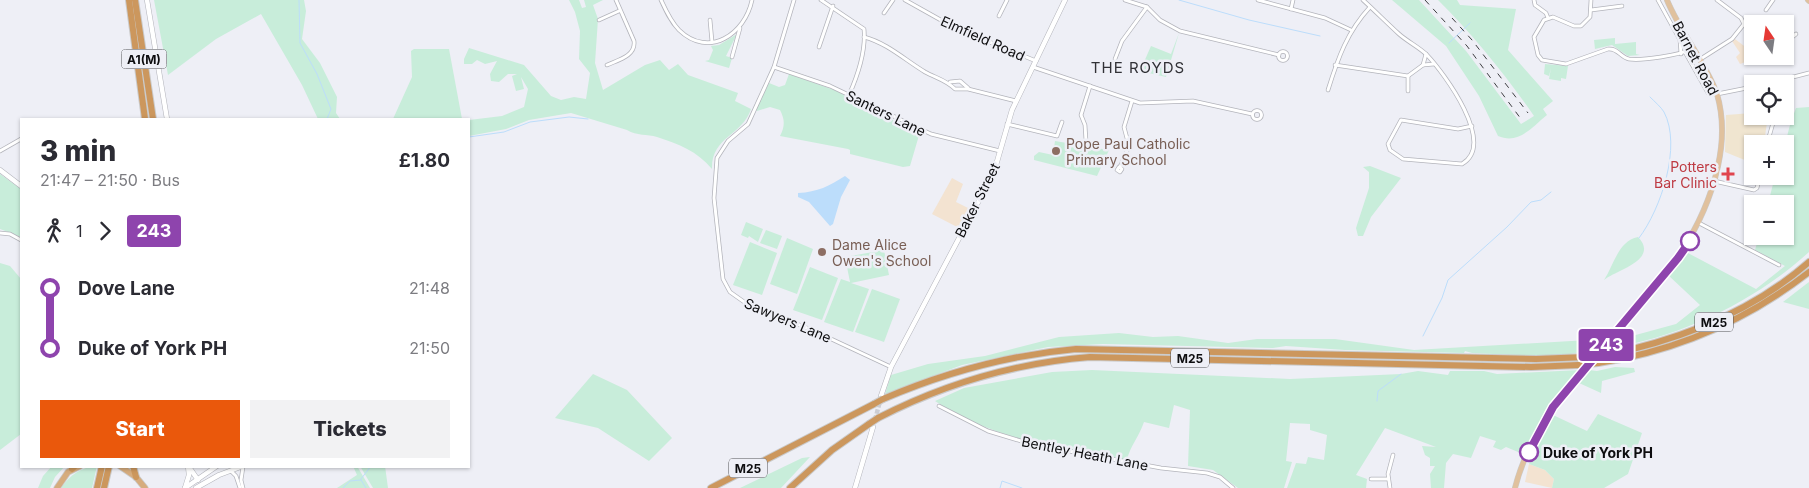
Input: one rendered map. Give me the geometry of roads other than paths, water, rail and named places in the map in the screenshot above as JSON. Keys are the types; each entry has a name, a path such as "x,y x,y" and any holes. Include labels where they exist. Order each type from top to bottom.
{"highway":[{"name":"A1(M)","path":"129,0 145,118"},
{"name":"A1(M)","path":"135,0 153,118"},
{"name":"M25","path":"711,488 874,404 882,398 963,369 1018,356 1076,349 1127,349 1536,360 1586,357 1661,342 1716,321 1768,292 1809,262"},
{"name":"M25","path":"790,488 832,450 871,425 878,418 923,396 986,374 1040,363 1090,357 1582,368 1658,351 1714,331 1763,305 1809,272"},
{"path":"56,488 73,468"},
{"path":"97,488 102,468"},
{"path":"104,488 109,468"},
{"path":"124,468 136,477 145,488"},
{"path":"133,468 136,477"}],"main road":[{"name":"Barnet Road","path":"1604,352 1678,258 1699,223 1714,181 1722,137 1717,95 1667,0"},
{"path":"1515,488 1542,425 1582,368"}],"street":[{"path":"147,0 167,118"},
{"path":"607,65 630,54 634,47 634,41 616,0"},
{"path":"662,0 672,22 683,34 698,41 712,42 728,37 741,27 746,20 752,0"},
{"path":"774,67 794,0"},
{"path":"821,0 833,6 863,28 864,38 857,75 849,95"},
{"path":"884,13 893,0"},
{"name":"Elmfield Road","path":"904,0 955,28 1036,62"},
{"path":"998,16 1007,0"},
{"name":"Baker Street","path":"882,398 891,367 951,250 989,183 1016,101 1064,0"},
{"path":"1125,0 1147,7 1160,20 1180,31 1279,55"},
{"path":"1258,0 1325,18 1351,30"},
{"path":"1291,9 1293,0"},
{"path":"1363,0 1400,35 1426,53 1435,64 1472,126 1475,141 1465,162 1402,159 1390,150 1388,144 1400,120 1458,129 1472,126"},
{"path":"1534,0 1535,5 1546,12 1548,18"},
{"path":"1548,18 1581,26 1588,20 1591,0"},
{"name":"Barnet Road","path":"1658,0 1680,40 1683,53 1708,93"},
{"path":"1699,60 1732,39 1744,24 1741,18 1717,0"},
{"path":"1766,10 1773,0"},
{"path":"819,47 833,6"},
{"path":"1328,90 1334,66 1351,30 1370,6"},
{"path":"1590,10 1622,6"},
{"path":"1115,59 1122,41 1147,7"},
{"path":"599,20 619,10"},
{"path":"1548,18 1543,22 1534,37 1538,55 1547,62 1566,64 1612,48 1629,59 1683,53 1692,48"},
{"path":"710,20 712,42"},
{"path":"732,56 741,27"},
{"path":"864,38 877,40 927,73 950,82 960,81 968,89"},
{"path":"1423,66 1426,53"},
{"path":"1334,66 1408,76 1423,66 1435,64"},
{"name":"Santers Lane","path":"774,67 830,86 931,134 1000,151"},
{"name":"Sawyers Lane","path":"774,67 748,124 728,141 717,158 714,198 722,279 726,288 738,299 756,309 812,330 891,367"},
{"path":"1033,67 1132,101 1148,103 1193,101 1252,114"},
{"path":"1794,77 1809,73"},
{"path":"1408,76 1408,91"},
{"path":"950,82 955,89 968,89 1016,101"},
{"path":"1086,141 1085,125 1081,115 1090,86"},
{"path":"1717,95 1744,89"},
{"path":"1120,168 1129,146 1124,127 1132,101"},
{"path":"1007,124 1057,136 1062,122"},
{"path":"0,151 20,140"},
{"path":"0,170 20,185"},
{"path":"1714,181 1754,190 1758,185"},
{"path":"1699,223 1779,265"},
{"path":"0,233 10,234 20,239"},
{"name":"Bentley Heath Lane","path":"939,406 982,429 1008,438 1124,462 1207,473 1220,478 1233,488"},
{"path":"855,488 871,425"},
{"path":"1390,488 1388,479 1393,455"},
{"path":"185,488 188,468"},
{"path":"189,468 198,480 208,481"},
{"path":"185,488 214,468"},
{"path":"196,488 240,468"},
{"path":"241,488 243,468"},
{"path":"231,471 236,476 241,488"},
{"path":"1371,479 1388,479"}],"water":[{"path":"845,176 850,180 841,197 833,224 830,226 809,202 798,197 798,193 823,188"}],"waterway":[{"path":"299,0 300,43 317,74 331,109 327,118"},
{"path":"1179,0 1249,20 1320,36"},
{"path":"1449,43 1470,23"},
{"path":"1639,238 1655,211 1670,159 1671,142 1669,126 1664,112 1650,97"},
{"path":"470,137 504,132 530,122 569,117 588,119"},
{"path":"1423,336 1442,298 1448,280 1507,227 1531,202 1541,200 1551,192"},
{"path":"1377,401 1378,391 1401,374"},
{"path":"361,479 369,468"},
{"path":"361,480 366,488"},
{"path":"343,488 350,481 361,480"},
{"path":"1000,488 1002,481 1022,488"}],"tunnel":[{"path":"1585,370 1601,350"},
{"path":"875,420 880,401"}],"railway":[{"path":"1425,0 1467,46 1521,119"},
{"path":"1452,18 1472,40 1528,113"}],"place":[{"name":"Pope Paul Catholic Primary School","path":"1056,151"},
{"name":"Potters Bar Clinic","path":"1728,174"},
{"name":"Dame Alice Owen's School","path":"822,252"},
{"name":"Duke of York PH","path":"1529,452"}],"district":[{"name":"THE ROYDS","path":"1138,67"}]}
